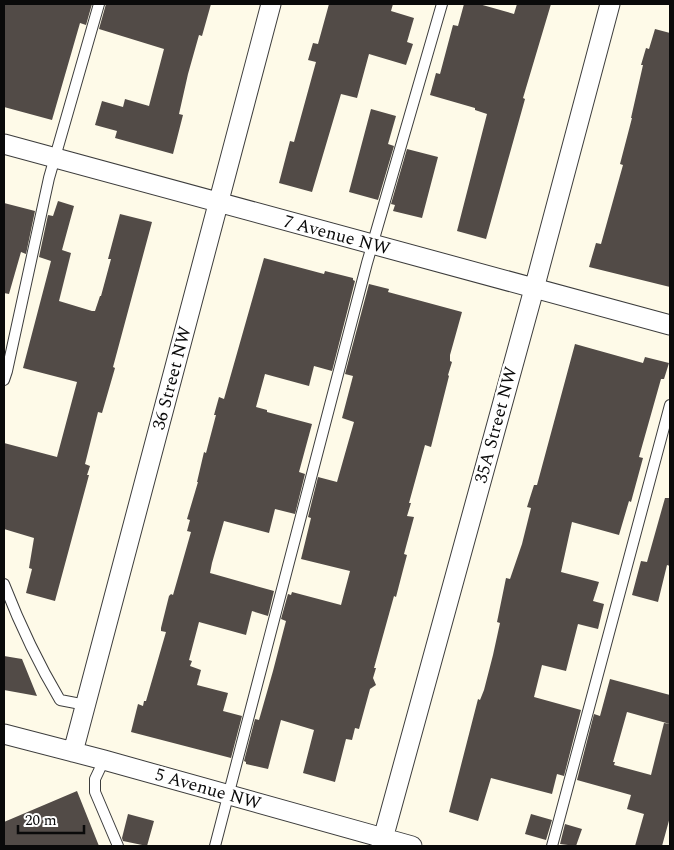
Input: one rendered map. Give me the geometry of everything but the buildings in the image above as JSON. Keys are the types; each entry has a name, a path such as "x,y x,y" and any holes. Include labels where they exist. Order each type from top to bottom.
{"street":[{"name":"36 Street NW","path":"73,752 271,4"},
{"name":"35A Street NW","path":"382,842 610,4"},
{"name":"7 Avenue NW","path":"4,144 670,325"},
{"name":"5 Avenue NW","path":"4,734 227,794 382,842 412,846"}],"lane":[{"path":"4,380 55,158 99,4"},
{"path":"215,846 227,794 373,244 442,4"},
{"path":"552,846 670,405"},
{"path":"4,584 22,630 40,667 60,700 86,705"},
{"path":"104,760 94,779 95,792 118,846"}]}
